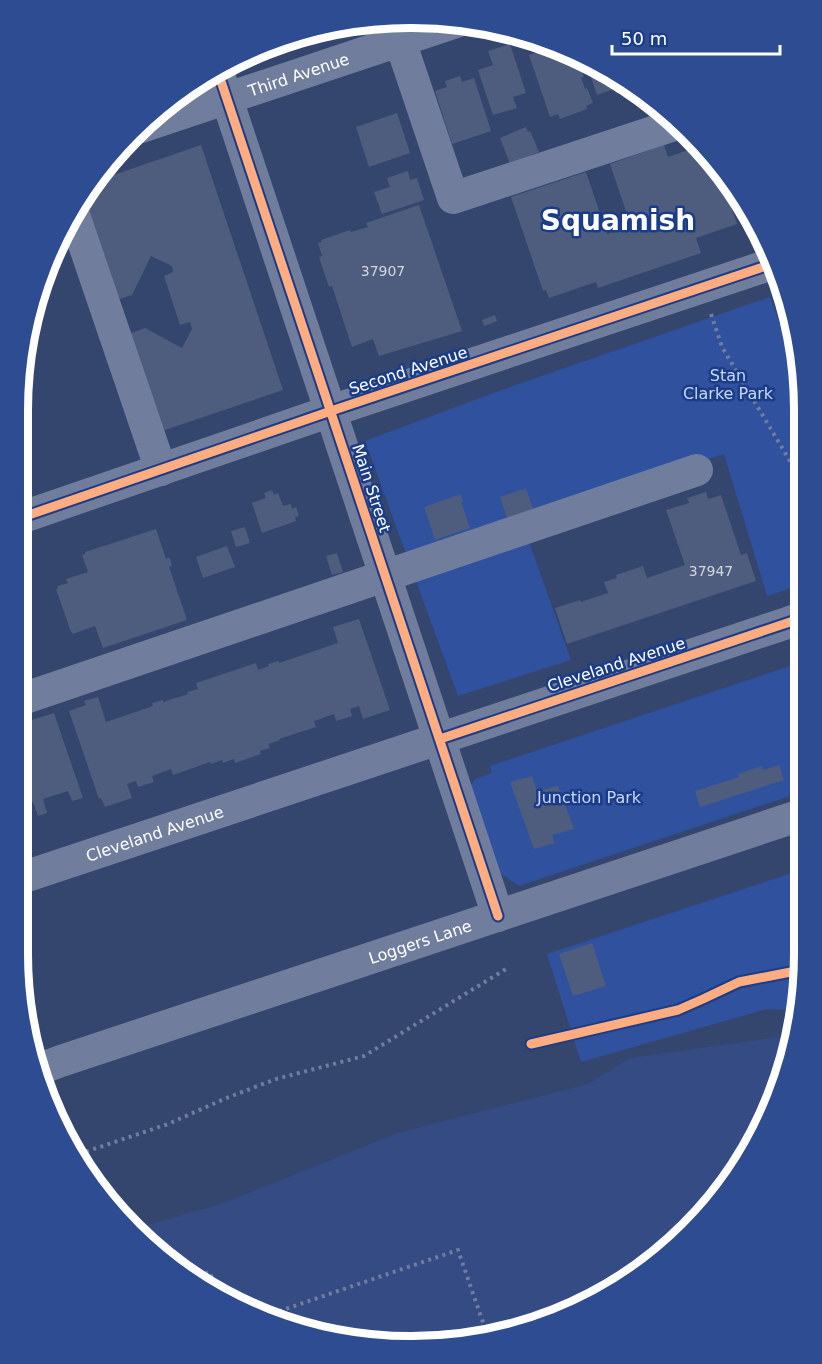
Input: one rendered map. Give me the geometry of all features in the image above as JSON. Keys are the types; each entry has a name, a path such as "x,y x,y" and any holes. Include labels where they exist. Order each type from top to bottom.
{"street":[{"name":"Third Avenue","path":"181,106 222,84 397,30"},
{"path":"397,30 453,198 667,127"},
{"name":"Main Street","path":"222,84 498,916"},
{"path":"77,225 161,470"},
{"name":"Second Avenue","path":"28,515 331,411 765,266"},
{"path":"28,697 697,470"},
{"name":"Cleveland Avenue","path":"28,876 794,621"},
{"name":"Loggers Lane","path":"46,1066 794,817"}],"path":[{"path":"711,314 722,347 794,468"},
{"path":"85,1152 168,1124 276,1079 364,1056 506,969"},
{"path":"279,1311 458,1250 485,1328"}],"green space":[{"name":"Stan Clarke Park","path":"770,297 787,345 793,386 794,587 767,596 724,454 541,517 528,539 571,660 458,696 365,441 496,392"},
{"name":"Junction Park","path":"794,665 794,795 519,886 494,869 466,793 475,779 492,773 490,766"},
{"path":"794,872 794,953 789,1010 767,1009 581,1062 547,954"}],"shaded area":[{"path":"784,1036 773,1076 754,1122 729,1166 699,1205 663,1241 624,1271 580,1296 534,1315 486,1328 436,1335 386,1335 336,1328 288,1315 242,1296 198,1271 159,1241 144,1226 221,1204 398,1133 588,1084 630,1058"}],"building":[{"path":"510,44 526,93 513,97 517,108 493,115 478,70 493,65 488,51"},
{"path":"540,51 581,68 585,89 587,88 593,103 586,106 587,109 560,119 558,114 550,117 529,55"},
{"path":"590,73 622,92 616,94 614,89 597,95"},
{"path":"460,76 462,82 474,78 491,131 452,144 435,91 447,87 445,81"},
{"path":"397,113 410,153 369,167 356,127"},
{"path":"526,127 539,152 510,164 500,138"},
{"path":"201,145 283,390 162,431 129,334 145,328 182,348 192,329 190,322 180,325 164,276 173,272 172,266 151,256 132,295 117,300 87,208 109,176"},
{"path":"664,145 668,157 690,150 728,196 737,224 696,238 701,253 598,288 596,282 549,298 546,290 543,291 511,197 586,172 607,234 631,226 610,164"},
{"path":"408,171 410,180 417,178 424,200 382,214 374,192 390,187 387,178"},
{"path":"419,205 462,331 379,356 373,339 352,347 332,286 329,287 319,257 322,256 318,243 350,230 351,232 368,227 366,223"},
{"path":"495,315 497,321 484,326 482,320"},
{"path":"526,488 533,509 507,518 500,497"},
{"path":"272,490 274,495 278,493 283,506 291,504 292,509 296,507 299,516 295,517 296,521 262,533 252,503 266,498 264,493"},
{"path":"706,492 708,499 721,495 741,555 747,553 756,581 567,644 555,608 608,593 604,582 617,578 616,575 643,566 647,578 685,565 666,510 689,503 687,498"},
{"path":"461,494 463,502 461,502 470,528 435,540 424,507"},
{"path":"245,527 250,543 236,547 231,531"},
{"path":"156,529 166,559 170,558 172,566 169,567 187,620 103,648 95,626 73,634 56,589 58,589 57,586 68,583 66,579 88,572 82,555 85,552"},
{"path":"227,546 235,567 203,578 196,557"},
{"path":"337,553 343,572 332,575 326,556"},
{"path":"359,619 390,710 363,719 359,706 350,709 352,716 336,721 334,714 314,721 316,727 268,744 270,748 260,751 261,754 235,763 234,759 223,763 222,760 211,764 210,762 173,775 171,769 152,776 154,782 138,787 136,781 127,784 132,798 105,807 101,798 99,799 69,711 86,705 84,701 98,697 106,722 153,706 152,703 188,694 187,692 198,689 196,683 256,663 258,670 269,666 268,664 279,661 279,663 338,643 333,627"},
{"path":"54,713 83,798 72,801 68,791 43,799 47,813 38,816 33,802 28,804 28,721"},
{"path":"779,765 784,780 700,807 695,791 739,777 738,774 762,766 763,770"},
{"path":"532,776 537,791 558,786 574,829 552,835 555,843 534,849 510,782"},
{"path":"592,943 606,986 573,996 559,954"}],"cycle path":[{"path":"221,80 498,916"},
{"path":"28,515 331,411 765,266"},
{"path":"440,739 794,621"},
{"path":"531,1044 678,1010 739,982 793,971"}],"district":[{"name":"Squamish","path":"618,220"}]}
